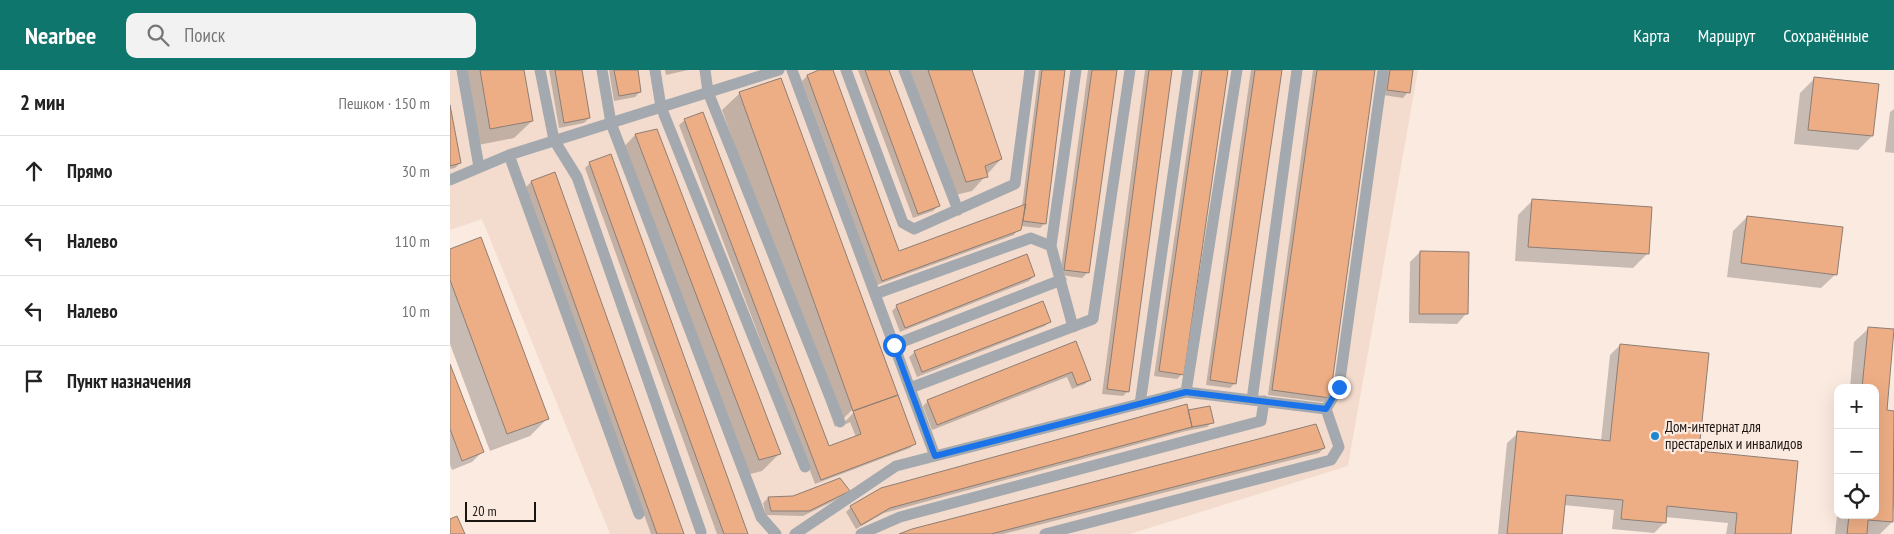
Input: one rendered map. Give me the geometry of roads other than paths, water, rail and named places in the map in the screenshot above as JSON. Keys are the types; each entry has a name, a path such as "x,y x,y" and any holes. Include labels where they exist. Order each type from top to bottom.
{"lane":[{"path":"462,70 479,167"},
{"path":"540,70 554,140 577,177 701,532"},
{"path":"602,70 611,122 761,517 776,534"},
{"path":"655,70 661,107 805,467"},
{"path":"705,70 708,92 840,422"},
{"path":"792,70 935,456"},
{"path":"846,70 903,223 914,229 1015,184 1030,70"},
{"path":"904,70 958,210"},
{"path":"1073,327 1051,246 1076,70"},
{"path":"910,388 1093,319 1130,70"},
{"path":"1140,404 1188,70"},
{"path":"1186,392 1238,70"},
{"path":"861,534 900,517 1261,421 1258,401 1297,70"},
{"path":"1045,534 1331,460 1339,447 1326,409 1339,387 1383,70"},
{"path":"450,180 509,154 772,71"},
{"path":"509,154 639,514"},
{"path":"875,294 1031,238 1051,246"},
{"path":"894,345 1061,280"},
{"path":"795,534 896,466 1186,392 1326,409"}],"place":[{"name":"Дом-интернат для престарелых и инвалидов","path":"1655,436"}]}
